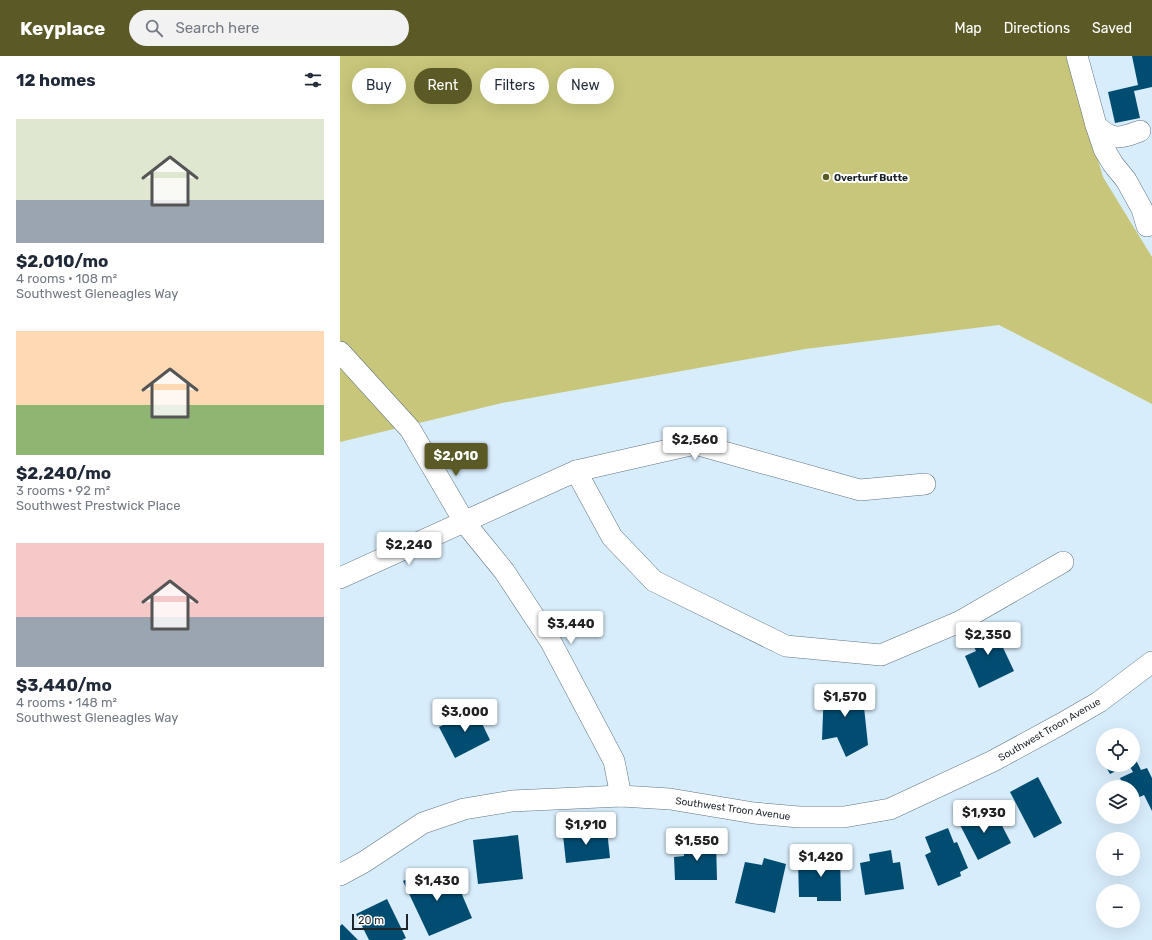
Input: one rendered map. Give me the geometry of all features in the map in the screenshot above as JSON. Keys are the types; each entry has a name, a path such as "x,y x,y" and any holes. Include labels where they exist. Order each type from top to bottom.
{"street":[{"path":"1077,56 1096,126 1104,149 1113,164 1126,180 1142,209 1147,226"},
{"path":"1096,126 1104,133 1121,138 1140,131"},
{"path":"340,352 410,429 465,523 504,571 551,642 614,761 621,796"},
{"path":"340,578 465,523 576,471 695,444 860,490 925,484"},
{"path":"576,471 612,537 654,581 786,646 881,655 959,622 1063,562"},
{"name":"Southwest Troon Avenue","path":"340,875 423,823 464,809 512,801 621,796 670,799 754,813 799,817 844,817 890,809 993,761 1061,724 1099,702 1152,662"}],"shaded area":[{"path":"340,56 1067,56 1103,177 1152,257 1152,404 999,325 805,349 502,403 340,442"}],"building":[{"path":"1132,56 1152,56 1152,87 1134,91 1140,118 1115,123 1108,92 1138,85"},
{"path":"991,622 1014,671 979,688 965,656 976,651 968,634"},
{"path":"824,688 862,688 868,745 846,757 837,737 822,740"},
{"path":"475,709 490,740 455,758 439,727"},
{"path":"1140,768 1141,770 1147,768 1152,778 1152,811 1144,795 1140,797 1140,780 1121,780 1120,778 1133,772 1140,772"},
{"path":"1038,777 1062,823 1034,838 1010,792"},
{"path":"976,809 982,821 996,814 1011,843 978,860 957,819"},
{"path":"948,828 954,843 957,842 968,868 960,872 961,876 938,886 925,855 931,852 925,837"},
{"path":"607,830 610,858 566,863 563,835"},
{"path":"518,835 523,879 478,884 473,840"},
{"path":"716,841 717,880 675,880 674,857 684,856 684,842"},
{"path":"891,850 893,863 900,862 904,889 865,895 860,863 870,861 869,854"},
{"path":"817,854 840,854 841,901 817,901 817,897 799,897 798,861 817,860"},
{"path":"764,858 786,864 775,913 735,903 745,862 762,865"},
{"path":"432,868 439,884 455,878 472,918 429,936 403,881"},
{"path":"387,899 406,938 402,940 369,940 356,914"},
{"path":"342,924 358,940 340,940 340,926"}],"place":[{"name":"Overturf Butte","path":"826,177"}]}
